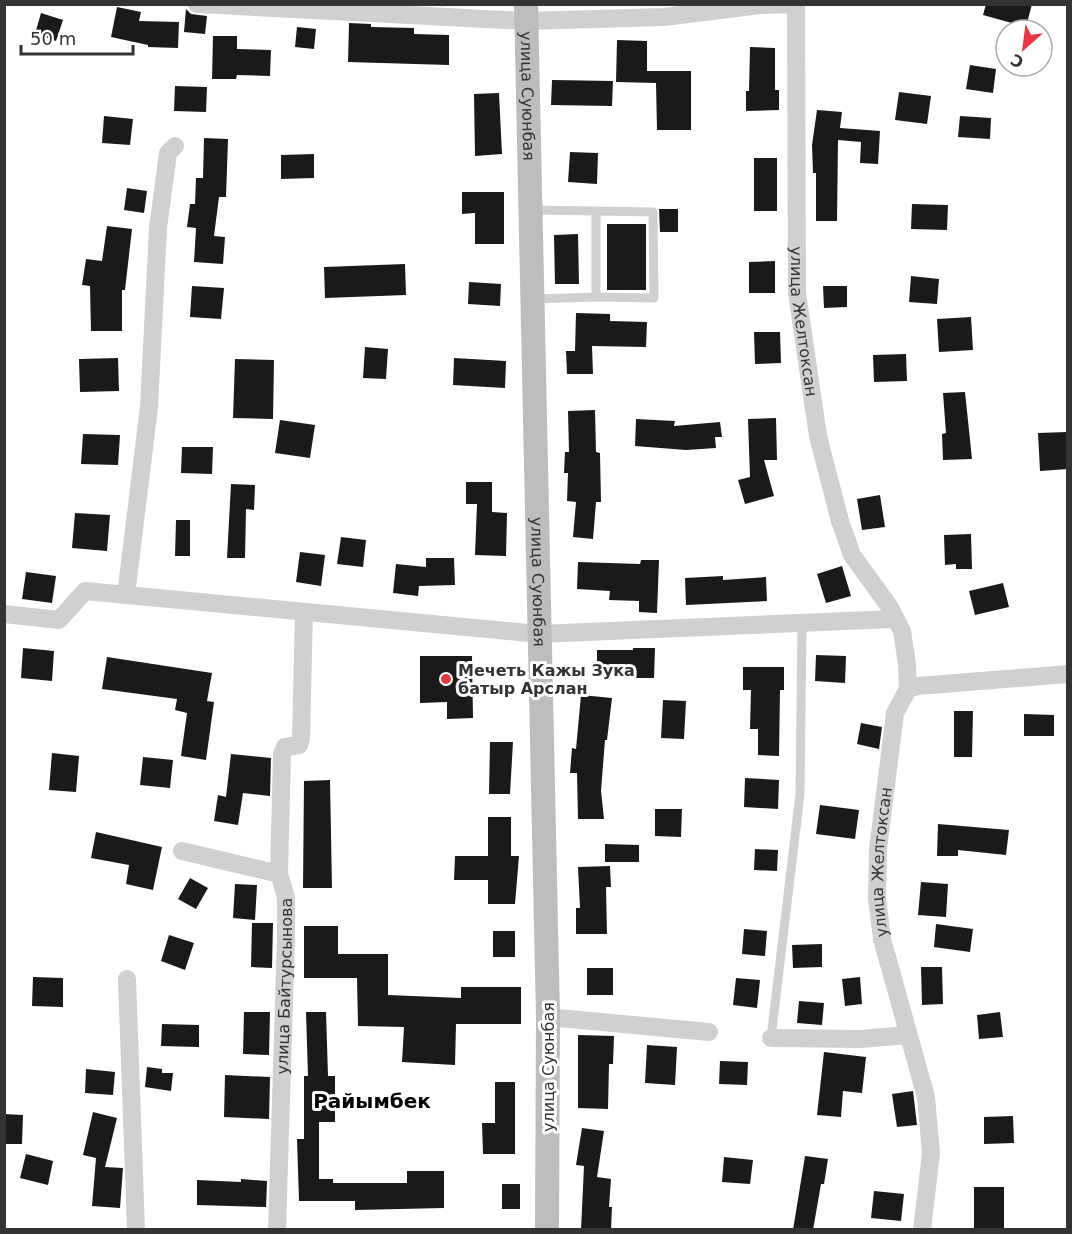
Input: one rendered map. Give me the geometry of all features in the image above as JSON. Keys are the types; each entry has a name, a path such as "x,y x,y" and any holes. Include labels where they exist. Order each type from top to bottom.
{"main road":[{"name":"улица Суюнбая","path":"526,13 548,1017 547,1230"}],"street":[{"path":"197,4 664,17 760,5 796,4"},
{"name":"улица Желтоксан","path":"796,4 797,293 818,436 840,521 852,555 902,631 907,664 908,689 895,713 878,849 877,898 882,939 926,1097 931,1153 922,1230"},
{"path":"126,595 153,366 158,228 168,153 175,146"},
{"path":"4,614 59,620 85,591 539,634 895,619"},
{"name":"улица Байтурсынова","path":"277,1230 286,937 286,897 279,873 282,754 285,747 299,746 301,739 304,612"},
{"path":"908,689 918,686 1068,675"},
{"path":"182,851 279,873"},
{"path":"127,979 136,1230"},
{"path":"548,1017 710,1032"},
{"path":"771,1038 860,1040 908,1035"}],"lane":[{"path":"530,210 653,212 654,298 532,299"},
{"path":"596,211 596,297"},
{"path":"771,1038 800,794 802,624"}],"building":[{"path":"986,4 1032,4 1028,18 994,18 983,15"},
{"path":"117,7 141,12 139,21 179,22 178,48 148,47 148,45 111,37"},
{"path":"186,9 191,14 207,16 205,34 184,32"},
{"path":"41,13 63,20 56,41 35,34"},
{"path":"349,23 371,24 371,27 414,28 414,34 449,35 449,65 348,62"},
{"path":"297,27 316,29 314,49 295,47"},
{"path":"213,36 237,36 237,49 271,50 270,76 237,75 236,79 212,79"},
{"path":"617,40 647,41 647,71 691,71 691,130 657,130 656,83 616,82"},
{"path":"750,47 775,48 775,90 779,90 779,110 746,111"},
{"path":"970,65 994,69 993,93 966,89"},
{"path":"552,80 613,81 612,106 551,105"},
{"path":"175,86 207,87 206,112 174,111"},
{"path":"899,92 931,96 927,124 895,120"},
{"path":"499,93 502,154 475,156 474,94"},
{"path":"817,110 842,112 840,128 880,131 878,164 860,163 861,142 838,140 837,221 816,221 816,173 813,173 812,145"},
{"path":"104,116 133,119 130,145 102,143"},
{"path":"960,116 991,118 990,139 958,137"},
{"path":"204,138 228,139 226,197 219,197 214,236 225,237 223,264 194,262 196,228 187,227 190,204 195,204 196,178 203,178"},
{"path":"570,152 598,153 597,184 568,182"},
{"path":"314,154 314,178 281,179 281,155"},
{"path":"754,158 777,158 777,211 754,211"},
{"path":"127,188 147,191 144,213 124,210"},
{"path":"462,192 504,192 504,244 475,244 475,213 462,214"},
{"path":"912,204 948,205 947,230 911,229"},
{"path":"659,209 678,209 678,232 660,232"},
{"path":"607,224 646,224 646,290 607,290"},
{"path":"107,226 132,229 125,290 122,290 122,331 91,331 90,286 82,285 86,259 102,261"},
{"path":"578,234 579,284 555,284 554,235"},
{"path":"775,261 775,293 749,293 749,262"},
{"path":"405,264 406,295 325,298 324,267"},
{"path":"911,276 939,279 937,304 909,302"},
{"path":"469,282 501,284 500,306 468,304"},
{"path":"192,286 224,288 221,319 190,317"},
{"path":"823,286 847,286 847,307 824,308"},
{"path":"576,313 610,314 610,321 647,322 646,347 592,346 593,374 567,374 566,351 575,351"},
{"path":"971,317 973,350 939,352 937,319"},
{"path":"754,332 780,332 781,363 755,364"},
{"path":"365,347 388,349 386,379 363,378"},
{"path":"906,354 907,381 874,382 873,355"},
{"path":"118,358 119,391 80,392 79,359"},
{"path":"454,358 506,361 505,388 453,385"},
{"path":"235,359 274,360 273,419 233,418"},
{"path":"965,392 972,459 943,460 942,434 946,433 943,393"},
{"path":"595,410 596,452 600,453 601,502 596,502 593,539 573,537 576,502 567,501 568,473 564,473 565,452 569,452 568,411"},
{"path":"776,418 777,460 764,460 774,496 745,504 738,480 750,477 748,419"},
{"path":"636,419 675,421 674,426 720,422 722,437 715,437 716,448 686,450 635,446"},
{"path":"280,420 315,425 310,458 275,453"},
{"path":"1067,432 1068,469 1040,471 1038,433"},
{"path":"83,434 120,435 118,465 81,464"},
{"path":"182,447 213,447 212,474 181,473"},
{"path":"466,482 492,482 492,512 507,513 506,556 475,555 477,504 466,504"},
{"path":"231,484 255,485 254,510 246,509 245,558 227,558"},
{"path":"880,495 885,527 862,530 857,499"},
{"path":"75,513 110,515 107,551 72,548"},
{"path":"176,520 190,520 190,556 175,556"},
{"path":"971,534 972,569 956,569 956,564 945,565 944,535"},
{"path":"341,537 366,540 363,567 337,564"},
{"path":"300,552 325,555 321,586 296,582"},
{"path":"426,558 454,558 455,585 419,586 418,596 393,593 396,564 426,567"},
{"path":"641,560 659,560 657,613 639,612 639,601 609,600 610,591 577,589 578,562 640,564"},
{"path":"842,566 851,596 826,603 817,574"},
{"path":"26,572 56,576 52,603 22,599"},
{"path":"723,576 723,580 766,577 767,601 686,605 685,578"},
{"path":"1003,583 1009,607 975,615 969,591"},
{"path":"23,648 54,651 52,681 21,678"},
{"path":"633,648 655,648 654,678 597,674 597,650 633,650"},
{"path":"816,655 846,656 845,683 815,681"},
{"name":"Мечеть Кажы Зука батыр Арслан","path":"420,656 472,656 473,718 447,719 447,702 420,703"},
{"path":"107,657 212,673 207,701 214,702 206,760 181,756 187,713 175,710 177,699 102,689"},
{"path":"743,667 784,667 784,690 780,690 779,756 758,755 758,729 750,729 751,690 743,690"},
{"path":"581,695 612,698 607,740 605,740 601,791 604,819 578,819 577,773 570,773 572,748 576,749"},
{"path":"663,700 686,701 684,739 661,738"},
{"path":"954,711 973,711 972,757 954,757"},
{"path":"1024,714 1054,715 1054,736 1024,736"},
{"path":"861,723 882,727 879,749 857,744"},
{"path":"490,742 513,742 510,794 489,794"},
{"path":"52,753 79,756 76,792 49,790"},
{"path":"231,754 271,758 270,796 243,793 238,825 214,821 218,795 226,797"},
{"path":"143,757 173,760 170,788 140,785"},
{"path":"745,778 779,780 778,809 744,807"},
{"path":"330,780 332,888 303,888 304,781"},
{"path":"820,805 859,810 855,839 816,834"},
{"path":"655,809 682,809 681,837 655,836"},
{"path":"488,817 511,817 511,856 519,856 515,904 488,904 488,880 454,880 455,856 488,856"},
{"path":"938,824 1009,830 1006,855 958,850 958,856 937,856"},
{"path":"96,832 162,847 153,890 126,884 129,865 91,858"},
{"path":"605,844 639,845 639,862 605,862"},
{"path":"755,849 778,850 777,871 754,870"},
{"path":"610,866 611,887 606,887 607,934 576,934 576,908 580,908 578,867"},
{"path":"190,878 208,888 196,909 178,899"},
{"path":"921,882 948,884 946,917 918,915"},
{"path":"235,884 257,885 255,920 233,918"},
{"path":"252,923 273,923 272,968 251,967"},
{"path":"936,924 973,929 970,952 934,947"},
{"path":"304,926 338,926 338,954 388,954 388,995 461,998 461,987 521,987 521,1024 456,1024 455,1065 402,1062 404,1027 358,1026 357,978 304,978"},
{"path":"744,929 767,931 765,956 742,954"},
{"path":"493,931 515,931 515,957 493,957"},
{"path":"169,935 194,943 185,970 161,961"},
{"path":"822,944 822,967 793,968 792,945"},
{"path":"921,967 942,967 943,1004 922,1005"},
{"path":"587,968 613,968 613,995 587,995"},
{"path":"33,977 63,978 63,1007 32,1006"},
{"path":"860,977 862,1004 845,1006 842,979"},
{"path":"736,978 760,980 757,1008 733,1005"},
{"path":"799,1001 824,1003 822,1025 797,1023"},
{"path":"244,1012 270,1012 269,1055 243,1054"},
{"path":"306,1012 326,1012 328,1076 335,1076 335,1122 319,1122 319,1179 333,1179 333,1183 407,1183 407,1171 444,1171 444,1208 355,1210 355,1201 299,1201 297,1139 304,1139 304,1076 308,1076"},
{"path":"1000,1012 1003,1037 979,1039 977,1015"},
{"path":"162,1024 199,1025 199,1047 161,1046"},
{"path":"578,1035 614,1036 613,1064 609,1064 608,1109 578,1108"},
{"path":"647,1045 677,1047 675,1085 645,1083"},
{"path":"824,1052 866,1057 862,1093 843,1091 841,1117 817,1115"},
{"path":"720,1061 748,1062 747,1085 719,1084"},
{"path":"147,1067 162,1069 162,1073 173,1073 171,1091 145,1087"},
{"path":"86,1069 115,1072 113,1095 85,1093"},
{"path":"225,1075 270,1077 269,1119 224,1117"},
{"path":"495,1082 515,1082 515,1154 483,1154 482,1123 495,1123"},
{"path":"913,1091 917,1125 897,1127 892,1094"},
{"path":"93,1112 117,1118 105,1167 123,1168 120,1208 92,1206 96,1158 83,1155"},
{"path":"4,1114 23,1115 22,1144 4,1144"},
{"path":"1013,1116 1014,1143 984,1144 984,1117"},
{"path":"582,1128 604,1131 597,1177 611,1179 609,1207 612,1207 611,1230 581,1230 584,1166 576,1165"},
{"path":"26,1154 53,1161 48,1185 20,1178"},
{"path":"805,1156 828,1159 824,1184 821,1184 813,1230 793,1230"},
{"path":"724,1157 753,1160 750,1184 722,1182"},
{"path":"241,1179 267,1181 266,1207 197,1205 197,1180 241,1182"},
{"path":"502,1184 520,1184 520,1209 502,1209"},
{"path":"974,1187 1004,1187 1004,1230 974,1230"},
{"path":"874,1191 904,1194 901,1221 871,1218"}],"place":[{"name":"Мечеть Кажы Зука батыр Арслан","path":"446,679"}],"district":[{"name":"Райымбек","path":"372,1101"}]}
